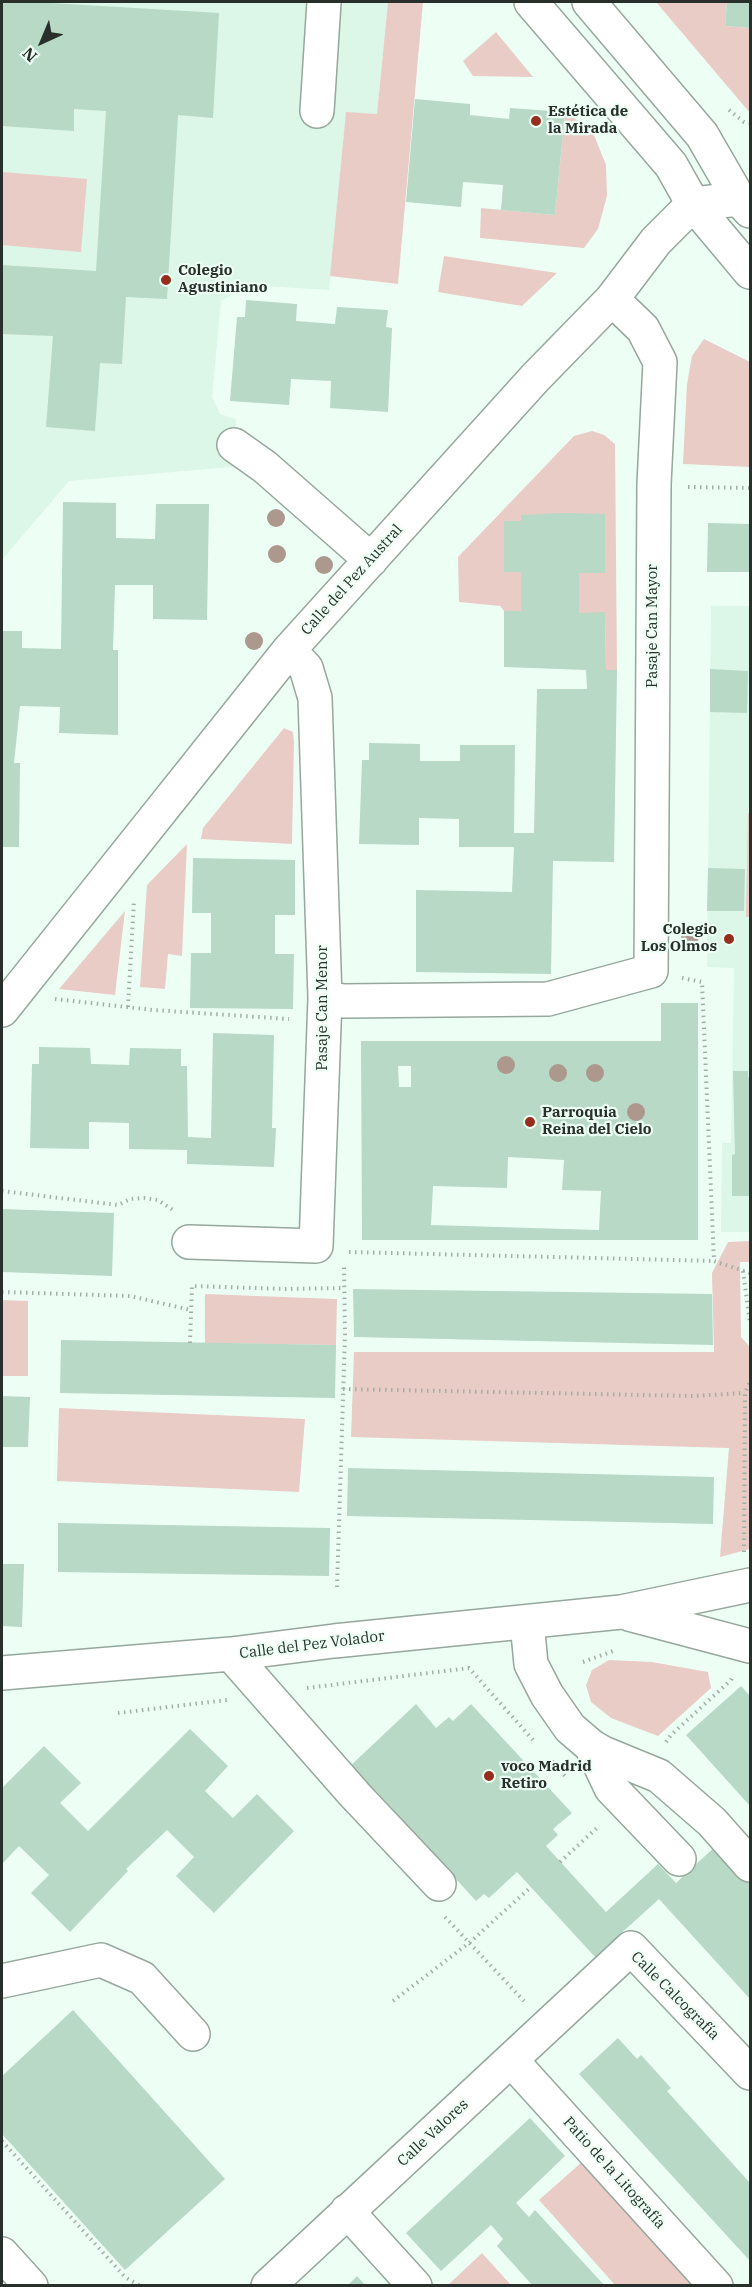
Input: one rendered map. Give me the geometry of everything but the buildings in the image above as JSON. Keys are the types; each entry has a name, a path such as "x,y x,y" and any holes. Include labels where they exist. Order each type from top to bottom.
{"street":[{"path":"317,111 324,2"},
{"path":"531,2 671,165 693,204 750,272"},
{"path":"589,2 702,135 745,205"},
{"path":"693,204 745,205"},
{"name":"Calle del Pez Austral","path":"2,1010 289,650 535,378 612,298 656,241 693,204"},
{"name":"Pasaje Can Mayor","path":"612,298 643,329 660,362 654,484 651,971"},
{"path":"234,445 265,467 371,560"},
{"name":"Pasaje Can Menor","path":"189,1242 316,1246 325,998 315,698 306,668 289,650"},
{"path":"325,998 345,1001 548,999 651,971"},
{"name":"Calle del Pez Volador","path":"2,1673 231,1654 334,1641 621,1612 747,1573"},
{"name":"Calle del Pez Volador","path":"621,1612 743,1657"},
{"path":"527,1622 531,1664 547,1695 570,1728 591,1746 659,1776 712,1822 750,1865"},
{"path":"231,1654 355,1795 439,1884"},
{"path":"591,1746 611,1788 679,1859"},
{"name":"Calle Calcografía","path":"598,1980 631,1948 750,2073"},
{"path":"2,1981 101,1960 141,1978 193,2034"},
{"name":"Calle Valores","path":"268,2286 598,1980"},
{"name":"Patio de la Litografía","path":"511,2060 716,2286"},
{"path":"347,2211 415,2286"},
{"path":"2,2254 31,2286"}],"path":[{"path":"728,108 744,122 750,123"},
{"path":"654,484 672,487 750,488"},
{"path":"128,1007 135,896"},
{"path":"651,971 702,982 714,1261"},
{"path":"52,999 289,1019 324,1030"},
{"path":"2,1191 117,1205 130,1199 158,1200 180,1216 187,1228 189,1242"},
{"path":"345,1252 400,1251 714,1261 750,1273"},
{"path":"337,1587 344,1389 344,1261"},
{"path":"743,1271 750,1323"},
{"path":"189,1343 192,1286 343,1288"},
{"path":"2,1292 130,1296 191,1310"},
{"path":"747,1573 745,1393 750,1382"},
{"path":"344,1389 693,1396 745,1393"},
{"path":"583,1662 615,1650 626,1651"},
{"path":"647,1772 671,1735 731,1680 743,1657"},
{"path":"297,1689 469,1668 537,1745"},
{"path":"118,1713 231,1699"},
{"path":"545,1753 567,1779"},
{"path":"560,1862 626,1804"},
{"path":"393,2001 469,1943 531,1887"},
{"path":"453,1926 548,2026"},
{"path":"2,2141 125,2277 140,2286"}],"shaded area":[{"name":"Colegio Agustiniano","path":"2,2 388,2 377,114 346,113 329,290 248,285 221,301 212,397 220,414 236,419 232,467 69,481 2,560"},
{"path":"388,2 423,2 398,284 330,276 346,112 377,114"},
{"path":"656,2 727,2 725,26 750,28 750,113"},
{"path":"496,32 533,77 473,76 463,61"},
{"path":"565,112 592,130 606,165 607,196 598,229 584,248 480,238 481,208 555,215"},
{"path":"2,172 87,179 81,252 2,245"},
{"path":"444,256 557,273 522,306 438,292"},
{"path":"704,339 750,362 750,467 683,464 687,384 692,356"},
{"path":"592,431 604,435 615,444 617,670 606,670 605,613 579,613 579,573 605,573 605,514 522,515 521,521 504,521 504,572 521,572 521,611 504,611 500,606 459,602 458,557 574,436"},
{"name":"Colegio Los Olmos","path":"711,606 750,606 750,1232 721,1232 722,1143 731,1143 734,968 707,967"},
{"path":"284,728 293,732 294,742 292,844 201,839 203,828"},
{"path":"748,813 750,813 750,917 746,917"},
{"path":"187,844 182,956 168,954 165,989 140,987 147,885"},
{"path":"125,911 115,995 59,989"},
{"path":"750,1241 750,1262 740,1262 741,1337 750,1347 750,1549 720,1557 729,1448 351,1437 354,1352 714,1352 712,1273 728,1242"},
{"path":"205,1294 337,1299 336,1345 205,1343"},
{"path":"2,1300 28,1301 28,1376 2,1376"},
{"path":"59,1408 305,1419 299,1492 57,1481"},
{"path":"609,1660 652,1662 708,1672 711,1688 658,1736 611,1718 591,1702 586,1685 592,1670"},
{"path":"583,2161 696,2285 615,2285 539,2200"},
{"path":"482,2253 511,2285 448,2285"}],"place":[{"name":"Estética de la Mirada","path":"536,121"},
{"name":"Colegio Agustiniano","path":"166,280"},
{"name":"Colegio Los Olmos","path":"729,939"},
{"name":"Parroquia Reina del Cielo","path":"530,1122"},
{"name":"voco Madrid Retiro","path":"489,1776"}]}
